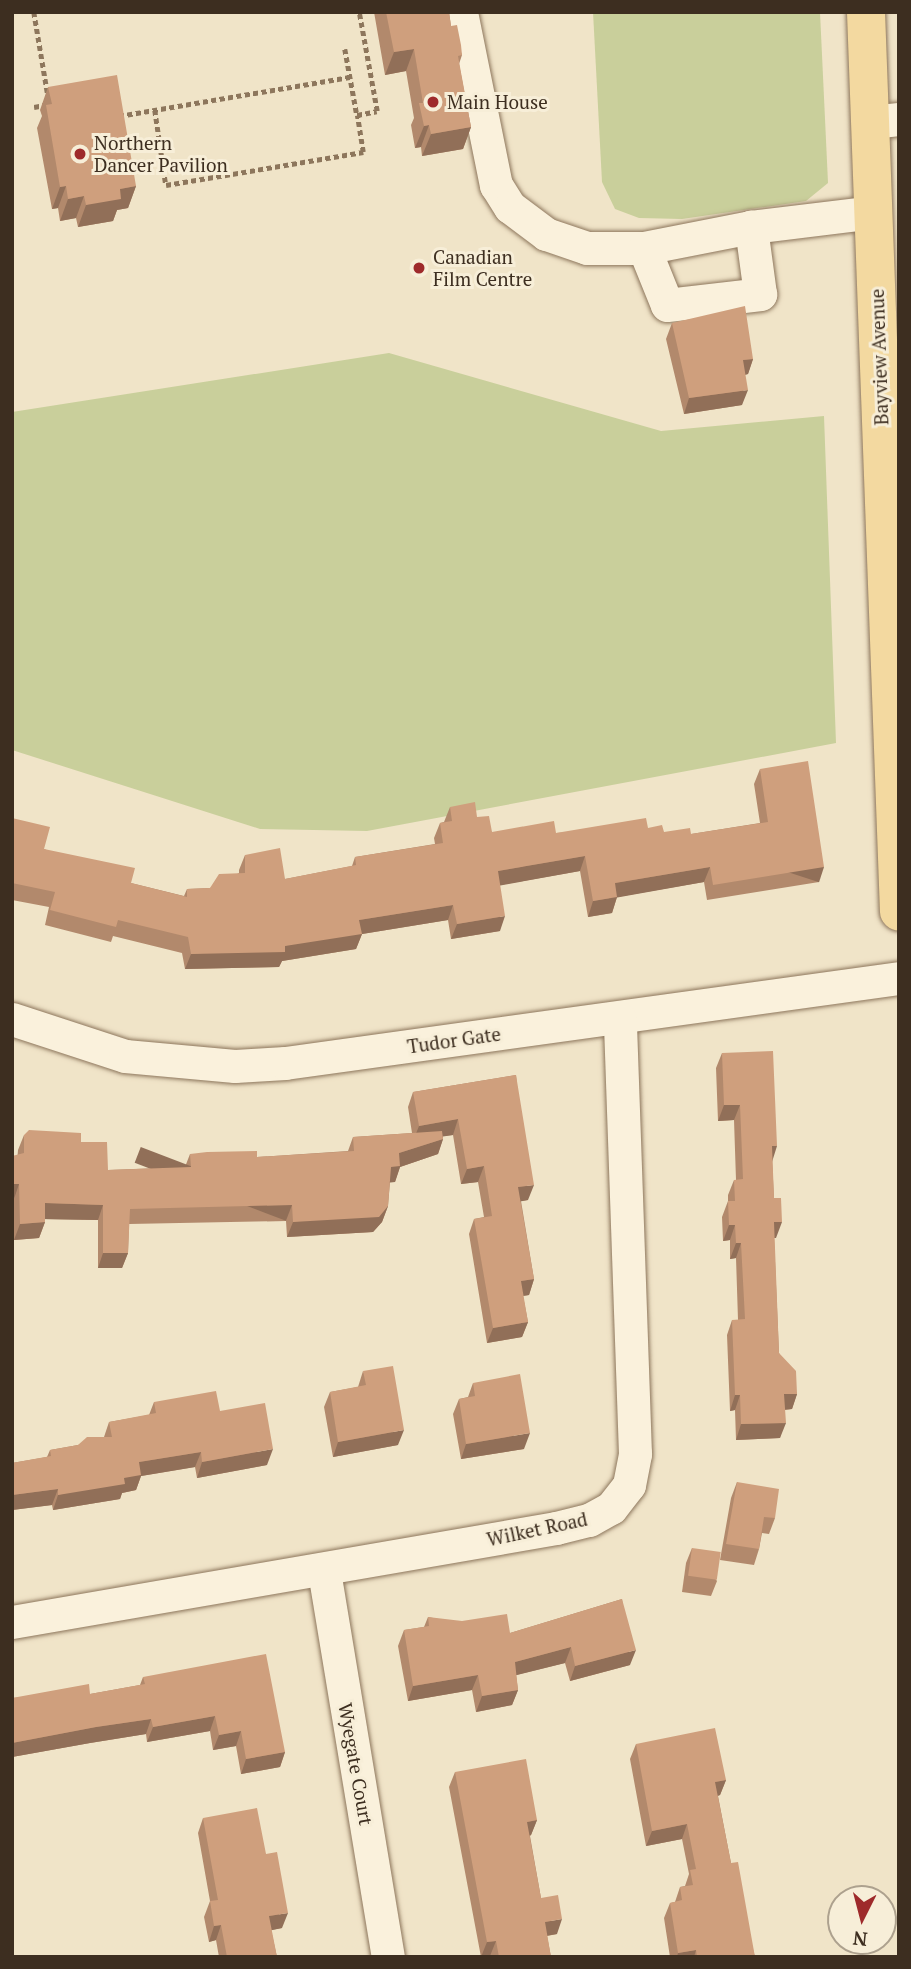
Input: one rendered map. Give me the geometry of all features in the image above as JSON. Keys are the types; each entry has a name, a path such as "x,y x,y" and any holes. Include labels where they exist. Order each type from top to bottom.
{"main road":[{"name":"Bayview Avenue","path":"866,12 884,120 873,212 889,397 899,911"}],"street":[{"path":"461,12 488,160 510,207 524,220 566,243 587,248 644,248 751,227 873,212"},
{"path":"644,248 667,305 760,294 751,227"},
{"name":"Tudor Gate","path":"12,1019 125,1056 235,1066 620,1018 899,978"},
{"name":"Wilket Road","path":"12,1622 324,1570 589,1520 611,1508 629,1485 635,1414 620,1018"},
{"name":"Wyegate Court","path":"324,1570 388,1957"}],"path":[{"path":"34,12 50,104 34,107"},
{"path":"356,115 377,111 359,12"},
{"path":"155,110 166,185 363,152 345,49"},
{"path":"117,105 118,116 350,77"}],"green space":[{"path":"593,12 820,12 828,183 806,201 682,219 639,218 615,209 602,182"},
{"path":"389,353 661,431 824,416 836,743 367,831 260,829 12,750 12,412"}],"building":[{"name":"Main House","path":"386,12 449,12 451,26 457,25 461,45 462,55 458,56 471,127 431,134 429,125 424,126 414,49 394,52"},
{"name":"Northern Dancer Pavilion","path":"117,75 136,186 120,189 121,199 86,205 84,196 68,199 66,186 60,187 46,105 52,104 48,87"},
{"path":"745,306 753,359 743,360 748,390 689,398 672,323"},
{"path":"808,761 824,867 713,885 710,867 615,883 617,897 593,901 585,856 498,871 505,916 457,924 453,905 359,920 362,934 285,946 285,952 191,954 188,937 118,920 116,927 50,910 55,892 12,883 12,818 50,827 44,849 135,868 131,883 187,897 187,889 210,888 219,874 245,873 245,855 280,848 285,879 356,865 355,857 443,843 440,823 452,821 450,807 475,802 477,817 489,816 492,832 554,821 556,833 646,818 648,828 662,825 664,832 690,828 691,834 768,822 760,769"},
{"path":"773,1051 777,1146 772,1146 774,1198 781,1198 782,1222 774,1222 779,1353 796,1371 797,1394 784,1394 786,1423 741,1424 740,1395 735,1395 732,1320 745,1319 741,1243 736,1243 735,1225 729,1225 728,1201 735,1201 734,1180 743,1179 740,1105 724,1105 722,1053"},
{"path":"516,1075 534,1185 518,1187 534,1279 521,1281 528,1322 493,1328 474,1219 492,1216 484,1166 467,1169 458,1119 419,1126 413,1092"},
{"path":"29,1130 81,1133 81,1142 107,1142 108,1170 191,1167 190,1154 207,1152 257,1151 257,1157 354,1151 353,1137 442,1131 443,1139 399,1153 400,1166 391,1167 388,1206 379,1217 293,1222 292,1205 130,1209 128,1253 103,1253 103,1205 45,1203 45,1222 20,1224 19,1184 12,1184 12,1156 24,1153 24,1135"},
{"path":"393,1366 404,1430 338,1442 330,1392 366,1385 363,1371"},
{"path":"520,1374 530,1433 466,1444 459,1399 475,1396 473,1383"},
{"path":"216,1391 220,1411 265,1403 273,1449 202,1462 201,1452 139,1462 141,1475 124,1478 125,1484 58,1495 58,1489 12,1495 12,1463 51,1456 50,1450 78,1445 87,1437 112,1437 109,1422 156,1413 154,1402"},
{"path":"737,1482 779,1489 775,1518 764,1517 759,1549 726,1544"},
{"path":"692,1548 721,1552 717,1580 688,1576"},
{"path":"622,1599 636,1650 575,1666 571,1647 515,1662 518,1690 482,1696 478,1675 413,1686 404,1630 429,1626 428,1617 462,1621 507,1614 510,1633"},
{"path":"266,1654 285,1752 246,1759 241,1731 219,1735 215,1716 153,1727 151,1719 12,1743 12,1698 89,1684 90,1694 145,1684 143,1677"},
{"path":"715,1728 726,1780 715,1782 731,1863 738,1862 755,1957 697,1957 696,1950 678,1953 670,1903 682,1900 680,1887 693,1885 690,1870 696,1869 687,1824 652,1831 636,1744"},
{"path":"526,1759 537,1820 527,1822 541,1898 558,1895 562,1919 545,1922 551,1957 499,1957 496,1941 487,1942 455,1772"},
{"path":"257,1808 266,1854 277,1852 288,1913 269,1916 277,1957 227,1957 221,1925 214,1926 210,1901 218,1900 203,1818"}],"place":[{"name":"Main House","path":"433,102"},
{"name":"Northern Dancer Pavilion","path":"80,154"},
{"name":"Canadian Film Centre","path":"419,268"}]}
